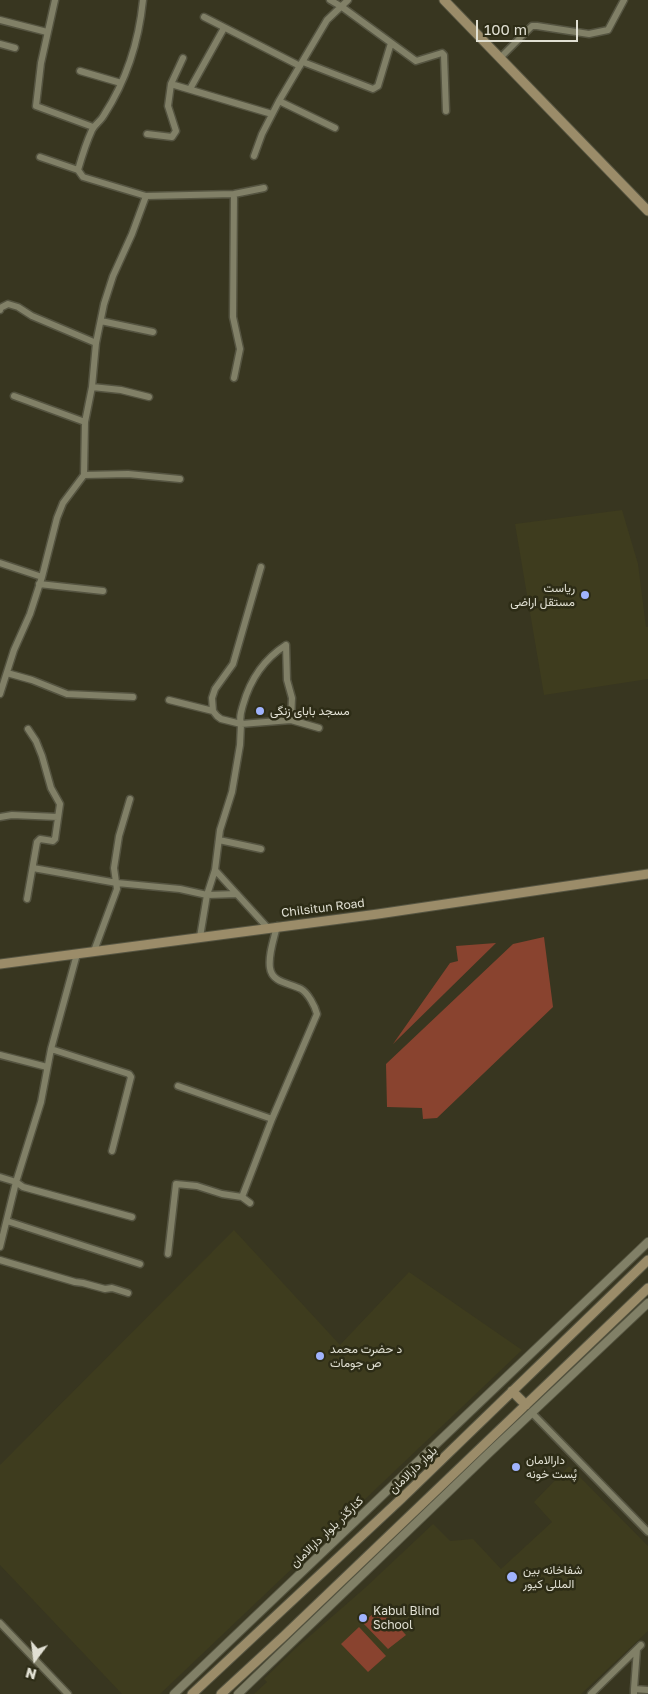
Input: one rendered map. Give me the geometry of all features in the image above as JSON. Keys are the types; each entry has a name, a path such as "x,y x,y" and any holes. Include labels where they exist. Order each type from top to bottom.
{"main road":[{"path":"444,0 648,210"},
{"name":"Chilsitun Road","path":"0,964 267,927 378,914 648,874"},
{"name":"بلوار دارالامان","path":"192,1694 401,1499 648,1260"},
{"path":"221,1694 648,1288"},
{"path":"512,1391 526,1405"}],"street":[{"path":"56,0 41,63 36,106 93,127"},
{"path":"78,170 93,127 103,117 132,53 140,24 142,0"},
{"path":"330,0 342,6 416,61 439,52 444,55 446,111"},
{"path":"254,156 272,114 327,20 348,0"},
{"path":"500,58 532,26 589,34 608,30 624,0"},
{"path":"204,18 301,64 373,90 378,86 391,43"},
{"path":"0,20 47,32"},
{"path":"190,89 224,28"},
{"path":"0,44 15,48"},
{"path":"147,134 172,138 175,135 176,131 168,106 171,84 183,58"},
{"path":"80,71 120,83"},
{"path":"171,84 272,114"},
{"path":"279,102 335,128"},
{"path":"40,157 78,170 83,177 146,196 234,194 264,188"},
{"path":"234,194 233,317 240,350 234,378"},
{"path":"0,694 40,584 60,510 84,475 85,422 92,386 96,343 113,276 132,234 146,196"},
{"path":"0,310 0,308 8,304 18,307 32,316 96,343"},
{"path":"101,321 153,332"},
{"path":"92,386 122,390 149,397"},
{"path":"14,396 85,422"},
{"path":"84,475 128,474 180,479"},
{"path":"0,563 42,577"},
{"path":"213,711 212,698 232,664 261,567"},
{"path":"40,584 103,592"},
{"path":"200,937 207,895 215,870 218,840 232,792 240,745 240,718 245,697 264,664 286,645 287,680 292,698 291,720"},
{"path":"7,673 32,680 67,694 133,697"},
{"path":"169,700 213,711 221,719 241,724 291,720 319,728"},
{"path":"27,899 37,842 40,839 55,840 59,802 51,788 36,741 28,729"},
{"path":"94,951 117,889 114,868 119,836 130,799"},
{"path":"0,817 12,815 58,817"},
{"path":"218,840 261,849"},
{"path":"32,868 117,883 180,889 207,895 237,894"},
{"path":"215,870 267,927"},
{"path":"242,1197 272,1119 317,1014 316,1008 303,989 277,980 270,970 277,926"},
{"path":"0,1247 16,1182 41,1102 51,1050 77,954"},
{"path":"51,1050 129,1074 131,1077 112,1151"},
{"path":"0,1054 47,1067"},
{"path":"178,1086 272,1119"},
{"path":"0,1177 16,1182 23,1187 132,1217"},
{"path":"168,1254 176,1184 197,1186 222,1194 242,1197 250,1204"},
{"path":"7,1221 140,1264"},
{"name":"کنارگذر بلوار دارالامان","path":"174,1694 648,1242"},
{"path":"0,1260 80,1284 83,1283 105,1289 112,1288 128,1293"},
{"path":"238,1694 648,1304"},
{"path":"489,1393 504,1399"},
{"path":"532,1413 648,1532"},
{"path":"0,1623 68,1694"},
{"path":"591,1694 639,1647 634,1692 648,1690"}],"shaded area":[{"name":"ریاست مستقل اراضی","path":"622,510 638,564 646,627 648,627 648,679 544,695 515,524"},
{"path":"544,937 553,1007 437,1118 423,1119 422,1108 387,1107 386,1064 513,944"},
{"path":"496,943 393,1044 450,963 458,961 456,946"},
{"path":"234,1230 340,1345 409,1272 522,1350 160,1694 122,1694 0,1565 0,1465"},
{"name":"شفاخانه بین المللی کیور","path":"569,1466 648,1546 648,1631 581,1694 254,1694 267,1682 264,1679 295,1649 366,1587 433,1524 450,1541 473,1539 501,1569 552,1522 534,1502"},
{"path":"380,1607 406,1635 388,1649 363,1623"},
{"path":"359,1627 386,1656 368,1672 341,1644"}],"place":[{"name":"ریاست مستقل اراضی","path":"585,595"},
{"name":"مسجد بابای زنگی","path":"260,711"},
{"name":"د حضرت محمد ص جومات","path":"320,1356"},
{"name":"دارالامان پُست خونه","path":"516,1467"},
{"name":"شفاخانه بین المللی کیور","path":"512,1577"},
{"name":"Kabul Blind School","path":"363,1618"}]}
